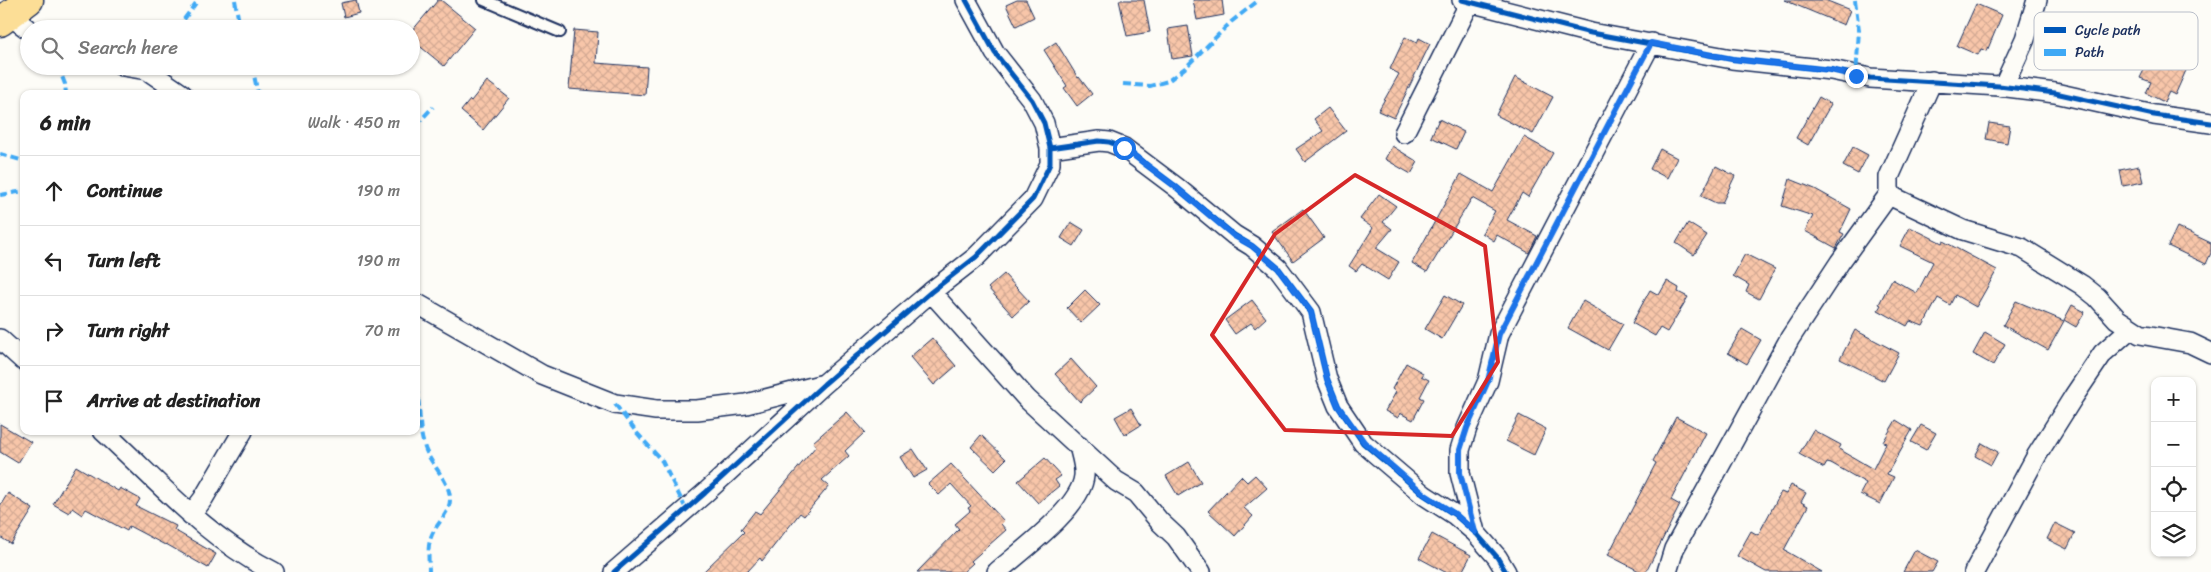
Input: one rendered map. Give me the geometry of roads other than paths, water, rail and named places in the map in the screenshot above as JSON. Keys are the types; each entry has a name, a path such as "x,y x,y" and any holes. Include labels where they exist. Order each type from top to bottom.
{"street":[{"path":"614,572 712,487 824,384 931,292 976,257 1033,199 1050,164 1050,148 1044,123 1032,100 995,53 966,0"},
{"path":"2003,87 2025,39 2037,0"},
{"path":"1404,133 1466,1 1490,4 1591,33 1732,59 1831,70 1862,77 1932,81 2054,93 2154,115 2211,123"},
{"path":"1475,532 1460,473 1460,450 1467,428 1488,381 1499,334 1651,43"},
{"path":"154,75 176,90"},
{"path":"1932,81 1894,162 1889,177 1890,192 1893,198 1963,230 1991,237 2029,252 2058,269 2097,297 2117,319 2140,334 2173,338 2208,348"},
{"path":"1050,148 1099,140 1124,148 1176,187 1234,236 1252,246 1278,268 1311,312 1327,379 1338,406 1364,442 1424,494 1455,514 1475,532 1497,556 1506,572"},
{"path":"1667,572 1674,549 1782,351 1834,269 1890,192"},
{"path":"931,292 1027,400 1116,481 1136,493 1160,522 1176,537 1201,572"},
{"path":"420,305 542,375 615,404 656,410 697,410 746,404 824,384"},
{"path":"1974,572 2037,455 2074,396 2103,353 2130,329"},
{"path":"0,339 20,357"},
{"path":"107,435 191,515 223,542 270,571"},
{"path":"191,515 203,499 241,435"},
{"path":"997,572 1061,516 1080,490 1084,469 1079,446"},
{"path":"1080,490 1116,481"}],"lane":[{"path":"484,0 560,32"}]}
